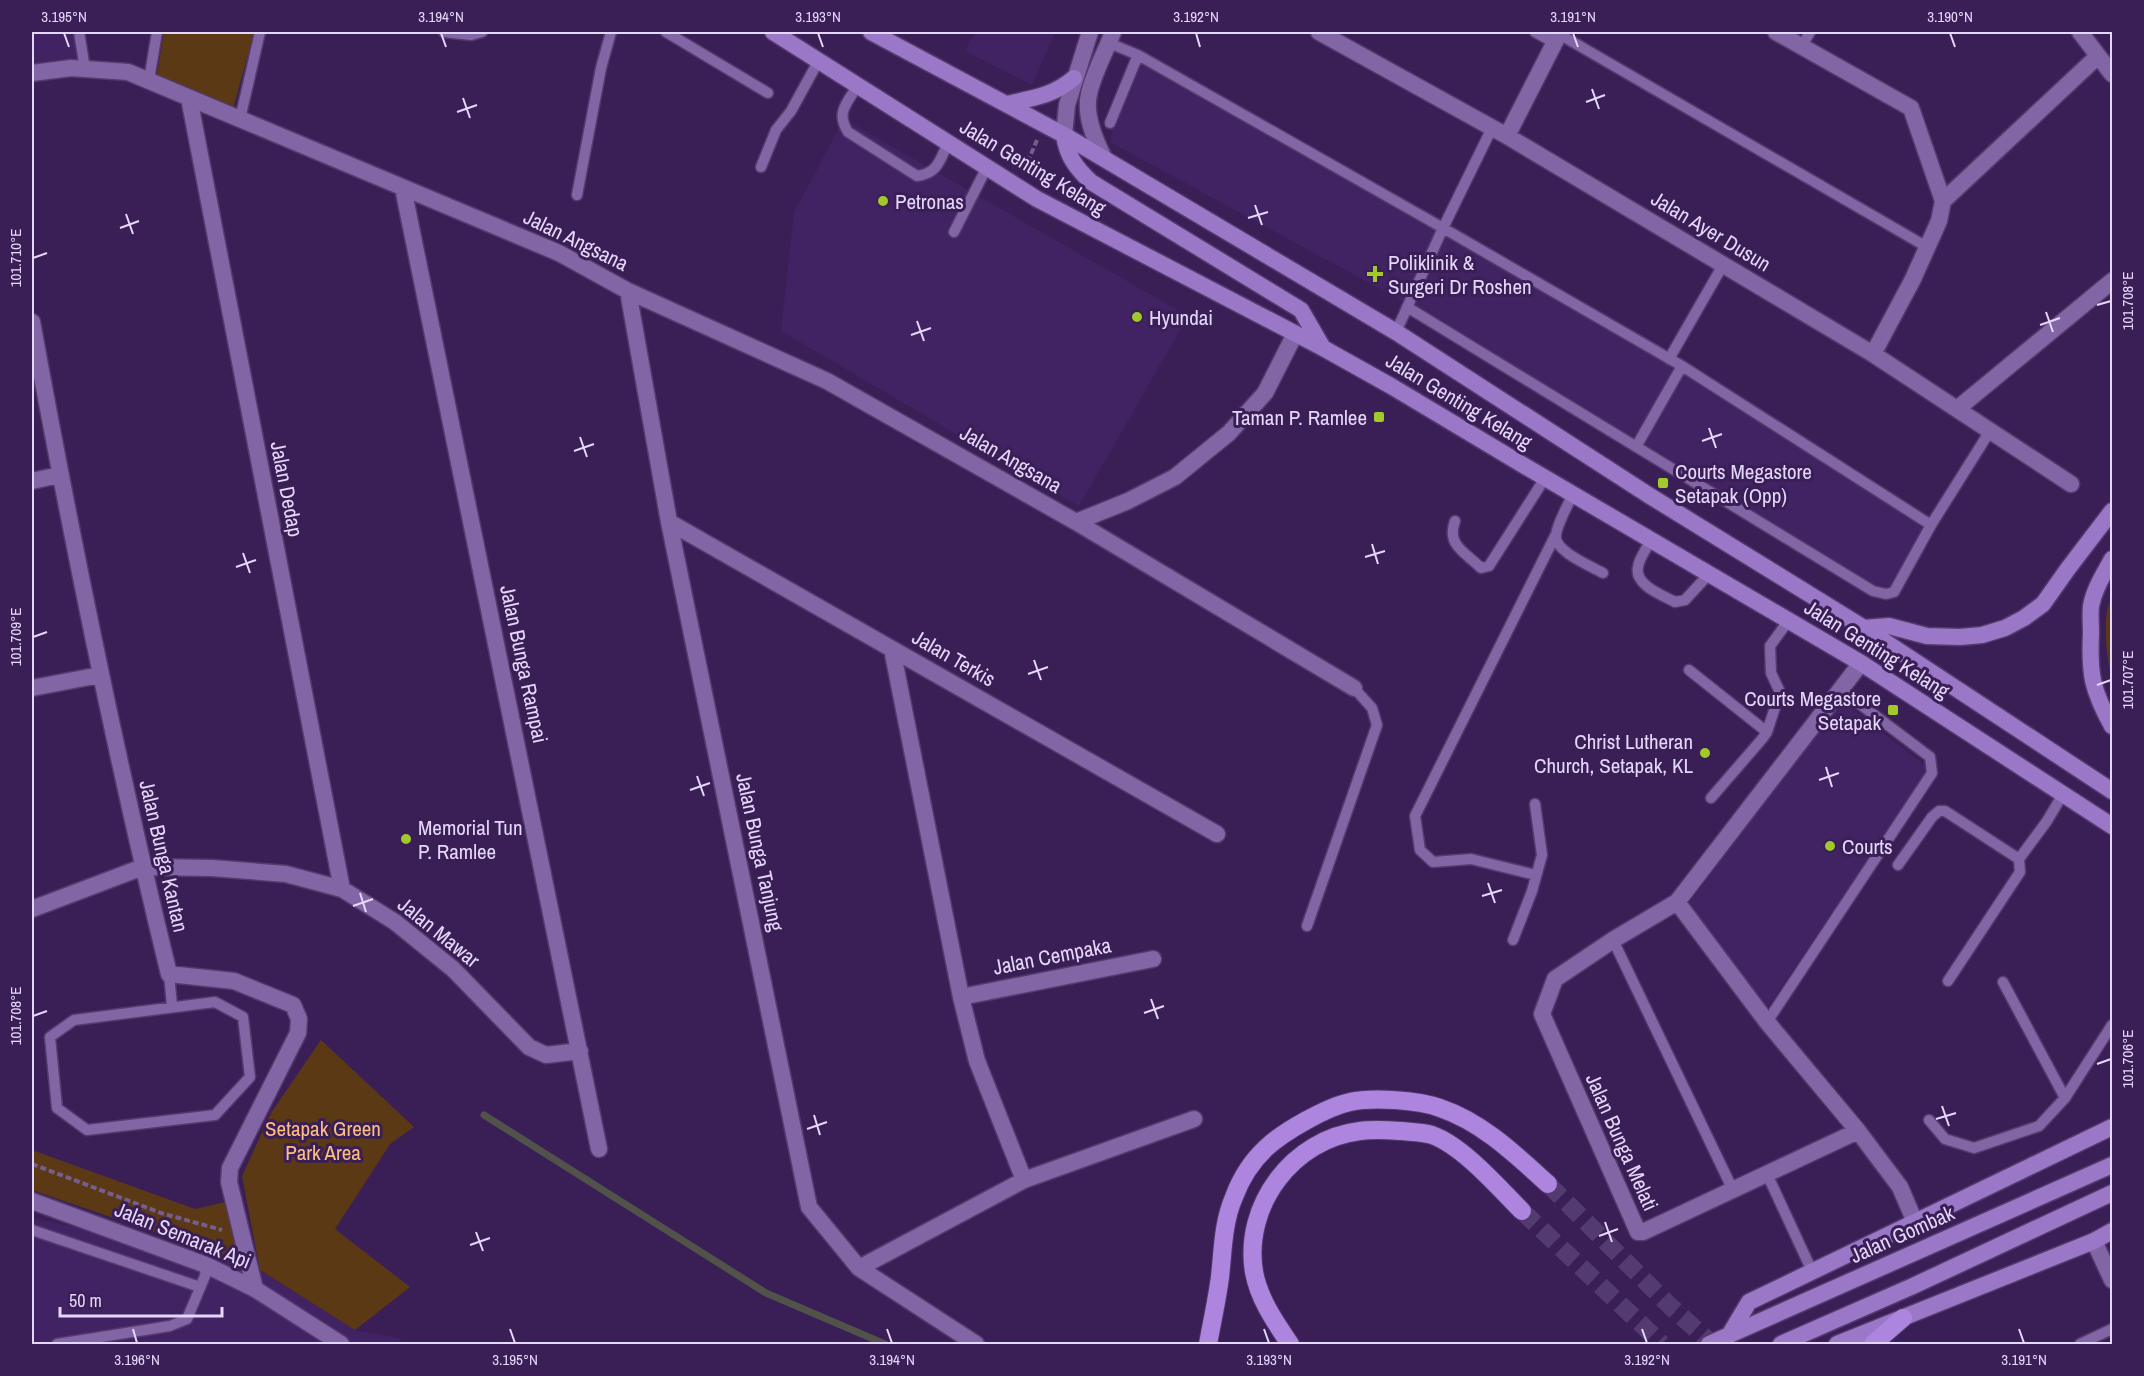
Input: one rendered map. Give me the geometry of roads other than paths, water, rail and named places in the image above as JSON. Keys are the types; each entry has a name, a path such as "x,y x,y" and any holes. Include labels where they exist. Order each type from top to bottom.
{"highway":[{"path":"1208,1344 1219,1281 1226,1220 1233,1197 1245,1173 1267,1147 1321,1113 1351,1102 1399,1100 1440,1107 1475,1125 1514,1154 1548,1184"},
{"path":"1290,1344 1264,1303 1257,1287 1252,1253 1257,1217 1274,1183 1287,1166 1306,1152 1329,1140 1357,1131 1382,1129 1432,1135 1457,1148 1522,1211"},
{"path":"1873,1344 1903,1318"}],"main road":[{"name":"Jalan Genting Kelang","path":"772,32 1037,199 1323,348 1789,620 1861,663 2112,826"},
{"name":"Jalan Genting Kelang","path":"871,32 1064,135 1396,332 1650,496 1864,628 2112,791"},
{"path":"1007,104 1061,90 1074,78"},
{"path":"1064,135 1068,156 1091,182 1301,310 1323,348"},
{"path":"1864,628 1889,626 1927,636 1960,637 1982,635 2005,628 2043,604 2112,511"},
{"path":"2112,560 2101,579 2091,605 2089,659 2092,682 2112,726"},
{"path":"1728,1337 1749,1302 2112,1127"},
{"name":"Jalan Gombak","path":"1709,1344 2112,1165"},
{"path":"1780,1344 1913,1286 2112,1193"},
{"path":"1837,1344 2112,1231"}],"street":[{"path":"1064,135 1067,105 1090,32"},
{"name":"Jalan Ayer Dusun","path":"1320,32 1500,132 1873,354 2071,484"},
{"path":"1776,32 1806,39 1911,108 1943,201 1939,221 1913,279 1873,354"},
{"path":"2080,32 2112,74"},
{"path":"1500,132 1558,36"},
{"path":"1104,158 1088,108 1089,94 1111,37"},
{"path":"1943,201 2098,56"},
{"name":"Jalan Angsana","path":"32,73 71,68 128,72 559,253 628,291 827,381 1076,522 1354,688"},
{"name":"Jalan Dedap","path":"189,98 342,889"},
{"name":"Jalan Bunga Rampai","path":"403,188 599,1149"},
{"path":"1957,409 2112,281"},
{"name":"Jalan Bunga Tanjung","path":"628,291 669,522 809,1207 859,1268 976,1344"},
{"name":"Jalan Bunga Kantan","path":"32,322 59,475 100,675 169,974"},
{"path":"1076,522 1128,501 1174,477 1229,433 1265,393 1294,334"},
{"path":"32,481 59,475"},
{"name":"Jalan Terkis","path":"669,522 1217,834"},
{"path":"892,649 961,997 977,1061 1024,1180"},
{"name":"Jalan Bunga Melati","path":"1858,1131 1643,1232 1638,1232 1542,1014 1555,979 1677,902 1861,663"},
{"path":"32,688 100,675"},
{"path":"32,909 143,867"},
{"name":"Jalan Mawar","path":"143,867 212,868 286,874 342,889 395,922 453,969 529,1047 546,1055 580,1051"},
{"path":"1677,902 1767,1022 1858,1131 1900,1187 1915,1222"},
{"name":"Jalan Cempaka","path":"961,997 1153,959"},
{"path":"169,974 234,981 293,1005 299,1019 298,1033 230,1168 229,1182 255,1289"},
{"path":"859,1268 1024,1180 1194,1119"},
{"name":"Jalan Semarak Api","path":"32,1201 206,1265 255,1289 341,1344"},
{"path":"2094,1240 2112,1280"}],"lane":[{"path":"79,32 85,69"},
{"path":"149,80 157,32"},
{"path":"240,119 260,32"},
{"path":"444,32 471,35 482,32"},
{"path":"577,195 601,68 611,32"},
{"path":"666,32 768,93"},
{"path":"1535,32 1558,36 1927,247"},
{"path":"1111,37 1138,55 1682,366 1931,525"},
{"path":"1110,123 1138,55"},
{"path":"761,167 776,130 791,111 819,60"},
{"path":"858,85 842,113 842,123 848,132 917,176 928,174 936,167 948,143"},
{"path":"1396,332 1443,228 1500,132"},
{"path":"954,232 987,167"},
{"path":"1669,359 1723,265"},
{"path":"1407,307 1873,591 1886,594 1894,592 1931,525 1990,431"},
{"path":"1636,447 1682,366"},
{"path":"1455,521 1451,531 1453,542 1481,567 1489,566 1545,478"},
{"path":"1536,875 1471,859 1433,862 1420,850 1415,816 1555,536 1572,494"},
{"path":"1555,536 1558,545 1565,552 1603,573"},
{"path":"1651,540 1638,567 1638,575 1642,582 1675,602 1685,600 1708,574"},
{"path":"1711,798 1767,732 1779,692 1771,673 1770,646 1789,620"},
{"path":"1689,670 1767,732"},
{"path":"1307,926 1377,725 1372,708 1354,688"},
{"path":"1767,1022 1932,773 1930,757 1840,689"},
{"path":"1948,981 2019,872 2019,859 2047,821 2063,794"},
{"path":"1513,940 1542,855 1535,804"},
{"path":"1898,865 1932,816 1939,811 1945,811 2019,859"},
{"path":"1614,940 1733,1190"},
{"path":"169,974 172,1006"},
{"path":"2003,982 2065,1098"},
{"path":"215,1002 243,1017 250,1077 215,1115 87,1130 57,1108 50,1037 74,1020 172,1006 215,1002"},
{"path":"1929,1120 1945,1139 1974,1148 2039,1126 2065,1098 2112,1025"},
{"path":"1767,1174 1812,1271"},
{"path":"32,1230 200,1287"},
{"path":"57,1344 170,1326 187,1319 206,1265"},
{"path":"2080,1344 2112,1329"}],"waterway":[{"path":"484,1115 766,1293 885,1344"}],"tunnel":[{"path":"1548,1184 1670,1306 1712,1344"},
{"path":"1522,1211 1662,1344"}],"place":[{"name":"Petronas","path":"883,201"},
{"name":"Poliklinik & Surgeri Dr Roshen","path":"1375,274"},
{"name":"Hyundai","path":"1137,317"},
{"name":"Taman P. Ramlee","path":"1379,417"},
{"name":"Courts Megastore Setapak (Opp)","path":"1663,483"},
{"name":"Courts Megastore Setapak","path":"1893,710"},
{"name":"Christ Lutheran Church, Setapak, KL","path":"1705,753"},
{"name":"Memorial Tun P. Ramlee","path":"406,839"},
{"name":"Courts","path":"1830,846"}],"park label":[{"name":"Setapak Green Park Area","path":"323,1140"}]}
